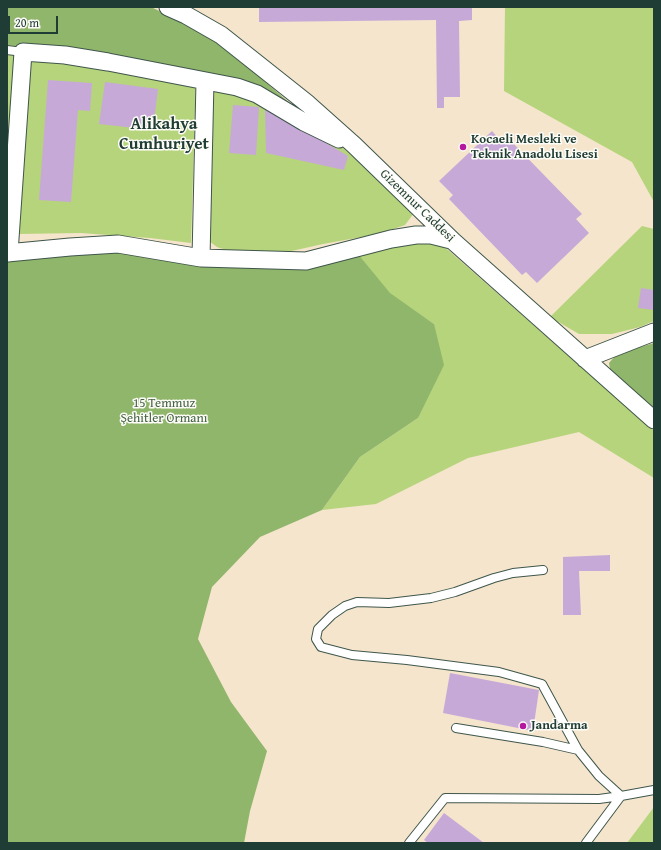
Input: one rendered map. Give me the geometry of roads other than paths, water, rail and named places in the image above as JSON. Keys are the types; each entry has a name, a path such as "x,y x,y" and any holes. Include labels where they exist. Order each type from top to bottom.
{"street":[{"name":"Gizemnur Caddesi","path":"168,7 186,15 221,35 308,104 354,145 452,241 654,420"},
{"path":"354,145 304,122 257,94 237,87 65,55 15,51 8,253 118,244 201,258 306,261 416,235 431,235 452,241"},
{"path":"201,258 205,81"},
{"path":"585,359 654,332"}],"lane":[{"path":"543,570 513,573 455,592 431,598 389,603 357,602 345,606 332,614 318,628 316,639 321,647 352,655 407,660 499,672 542,684 578,750 599,776 621,796"},
{"path":"456,728 543,742 578,750"},
{"path":"409,843 445,798 599,799 654,790"},
{"path":"586,843 621,796"}],"place":[{"name":"Kocaeli Mesleki ve Teknik Anadolu Lisesi","path":"463,147"},
{"name":"Jandarma","path":"523,726"}],"district":[{"name":"Alikahya Cumhuriyet","path":"164,135"}],"park label":[{"name":"15 Temmuz Şehitler Ormanı","path":"164,412"}]}
